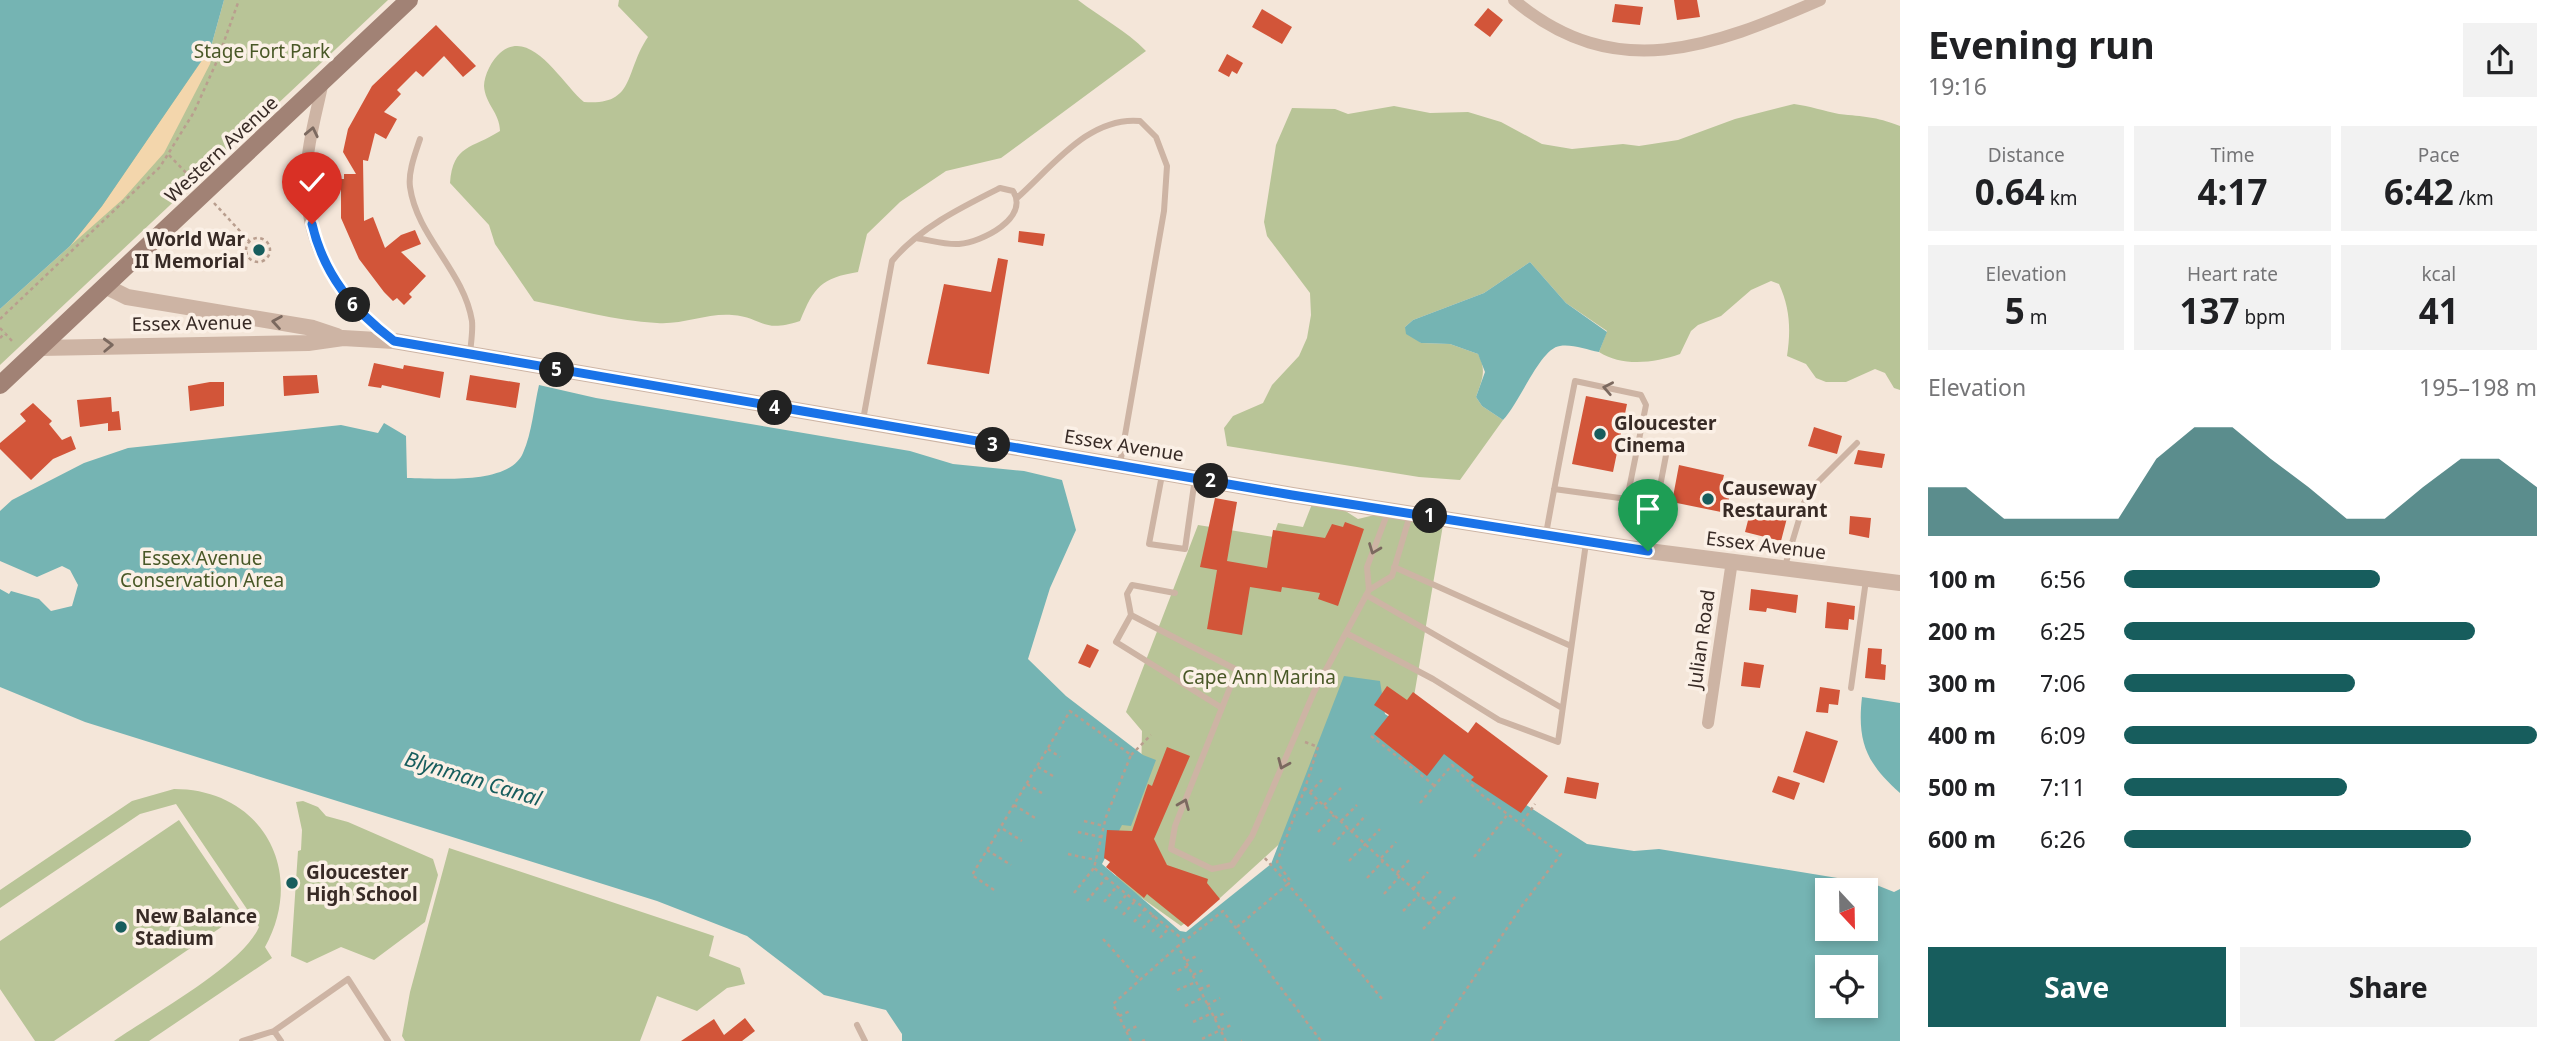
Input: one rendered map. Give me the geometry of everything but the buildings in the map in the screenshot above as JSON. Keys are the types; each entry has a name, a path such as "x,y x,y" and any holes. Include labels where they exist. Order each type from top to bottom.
{"main road":[{"name":"Western Avenue","path":"0,385 409,0"}],"street":[{"path":"1514,0 1555,29 1593,43 1633,52 1655,52 1736,34 1820,0"},
{"path":"323,81 311,133 306,177 315,237 327,268 346,298 394,341"},
{"name":"Essex Avenue","path":"105,286 127,297 313,328 343,338"},
{"name":"Essex Avenue","path":"40,348 308,343 343,338 394,341 862,423 1389,510 1648,551 1900,583"},
{"name":"Julian Road","path":"1708,723 1732,561"}],"lane":[{"path":"1017,198 1084,136 1123,119 1140,121 1156,137 1167,166 1164,211 1120,466"},
{"path":"420,139 410,185 425,226 458,279 466,300 472,322 470,355"},
{"path":"862,423 892,261 915,238 1000,188 1013,191 1017,198 1017,210 1008,222 964,243 915,238"},
{"path":"1546,534 1554,489 1575,381 1642,395 1646,405 1627,499 1554,489"},
{"path":"1784,568 1804,503 1817,483 1857,443"},
{"path":"1648,551 1667,450"},
{"path":"1162,473 1149,544 1185,549 1195,478"},
{"path":"1368,592 1367,567 1389,510"},
{"path":"1131,615 1237,670 1175,826 1171,849 1212,869 1232,866 1252,836 1311,701 1368,592 1392,576 1411,513"},
{"path":"1346,633 1433,679 1499,720 1558,741 1586,541"},
{"path":"1394,567 1571,646"},
{"path":"1851,688 1866,578"},
{"path":"1175,593 1132,585 1127,594 1131,615 1116,642 1222,708"},
{"path":"1368,592 1562,709"},
{"path":"242,1041 274,1031 348,979 388,1041"},
{"path":"857,1025 865,1041"},
{"path":"274,1031 281,1041"}],"path":[{"path":"0,319 132,196 169,155 213,70 239,0"},
{"path":"169,155 191,178"},
{"path":"216,205 250,242"},
{"path":"257,238 267,242 270,253 265,261 249,258 246,248 250,242 257,238"},
{"path":"0,328 15,343"},
{"path":"0,338 5,333"},
{"path":"994,890 972,876 1070,711 1132,755"},
{"path":"1074,893 1094,868 1104,826 1132,755 1151,735"},
{"path":"1371,736 1434,786"},
{"path":"1237,928 1291,882 1277,862 1318,747 1306,742"},
{"path":"1048,749 1060,757"},
{"path":"1420,803 1452,765 1482,795 1561,854 1521,907 1432,1041"},
{"path":"1037,766 1053,776"},
{"path":"1310,792 1322,780"},
{"path":"1027,784 1045,795"},
{"path":"1305,788 1439,913"},
{"path":"1324,805 1341,788"},
{"path":"1306,815 1319,800"},
{"path":"1341,821 1356,804"},
{"path":"1521,824 1535,804"},
{"path":"1014,805 1035,818"},
{"path":"1474,857 1508,814"},
{"path":"1318,832 1334,815"},
{"path":"1333,845 1366,815"},
{"path":"1084,821 1104,826"},
{"path":"1003,829 1022,841"},
{"path":"1349,861 1380,829"},
{"path":"1079,832 1101,837"},
{"path":"1367,878 1396,842"},
{"path":"987,850 1011,865"},
{"path":"1068,855 1096,860"},
{"path":"1263,856 1382,999"},
{"path":"1384,894 1411,858"},
{"path":"1094,868 1185,941"},
{"path":"1413,888 1428,872"},
{"path":"1087,901 1106,878"},
{"path":"1104,902 1117,886"},
{"path":"1429,904 1442,890"},
{"path":"1115,909 1127,894"},
{"path":"1403,911 1419,895"},
{"path":"1423,929 1455,896"},
{"path":"1123,915 1135,901"},
{"path":"1134,922 1145,909"},
{"path":"1131,1041 1113,1004 1178,946 1223,911 1321,1041"},
{"path":"1143,928 1154,915"},
{"path":"1152,932 1161,922"},
{"path":"1160,938 1168,929"},
{"path":"1103,939 1140,980"},
{"path":"1178,946 1226,1041"},
{"path":"1186,961 1198,956"},
{"path":"1172,974 1188,967"},
{"path":"1192,975 1205,969"},
{"path":"1177,990 1196,982"},
{"path":"1200,989 1213,984"},
{"path":"1185,1006 1204,997"},
{"path":"1207,1005 1220,998"},
{"path":"1119,1016 1130,1011"},
{"path":"1214,1018 1227,1012"},
{"path":"1193,1023 1212,1013"},
{"path":"1202,1039 1233,1024"},
{"path":"1127,1031 1139,1025"}],"green space":[{"name":"Stage Fort Park","path":"224,0 388,0 0,365 0,309 70,246 211,47"},
{"path":"619,0 1078,0 1122,30 1146,51 1001,158 946,171 900,202 867,234 858,272 835,277 820,286 800,321 777,326 742,316 723,315 666,323 641,322 534,301 495,244 489,225 450,183 455,161 460,154 500,131 498,119 485,92 484,82 500,53 512,47 523,47 534,52 584,102 601,102 621,92 648,37 618,6"},
{"path":"1794,104 1900,126 1900,390 1894,388 1885,373 1875,369 1846,382 1826,382 1816,378 1806,364 1787,356 1787,310 1779,284 1771,281 1751,290 1721,316 1698,325 1691,331 1680,354 1639,362 1608,357 1599,352 1607,331 1566,303 1530,262 1484,293 1413,320 1405,327 1421,343 1450,344 1478,354 1483,370 1476,397 1482,406 1503,420 1460,480 1419,477 1227,446 1224,428 1233,416 1263,403 1272,385 1299,356 1307,338 1311,315 1310,293 1267,236 1264,222 1276,145 1292,108 1335,109 1348,114 1394,106 1430,113 1468,112 1501,122 1542,144 1572,149 1623,144 1639,146 1678,140 1735,119"},
{"name":"Cape Ann Marina","path":"1314,499 1333,503 1358,519 1399,509 1444,519 1409,726 1385,700 1319,808 1220,898 1181,926 1118,881 1099,831 1141,776 1142,731 1126,712 1198,525 1273,537 1278,523 1303,527"},
{"path":"174,789 205,793 231,803 253,819 268,839 278,864 281,890 277,918 265,947 272,958 149,1041 114,1041 215,973 234,958 259,927 176,804 140,814 0,908 0,890 132,801"},
{"path":"303,801 318,807 326,816 348,822 433,859 438,875 425,922 374,960 341,947 307,963 291,956 298,851 301,850 302,830 296,802"},
{"name":"New Balance Stadium","path":"179,820 242,913 54,1041 35,1041 0,989 0,941"},
{"path":"449,848 714,936 709,956 740,968 745,984 727,988 697,1011 657,996 640,1041 405,1041 402,1036 410,992"}],"sand":[{"path":"211,47 213,52 210,64 164,153 123,199 70,246 102,206"}],"water":[{"path":"0,0 224,0 211,47 102,206 70,246 0,309"},
{"path":"1530,262 1566,303 1607,332 1599,352 1569,346 1553,349 1545,356 1503,420 1482,406 1476,397 1485,372 1478,354 1450,344 1421,343 1406,334 1405,327 1413,320 1484,293"},
{"name":"Blynman Canal","path":"539,385 596,398 910,451 953,464 1024,471 1062,480 1076,530 1050,588 1028,659 1066,696 1143,755 1156,760 1131,826 1122,825 1102,864 1180,931 1186,932 1271,864 1344,676 1380,681 1385,714 1587,844 1634,851 1659,849 1837,878 1815,878 1815,942 1878,942 1878,886 1894,892 1900,889 1900,1041 902,1041 902,1034 886,1010 824,995 747,936 657,901 85,722 0,687 0,589 9,594 11,591 39,599 51,611 72,606 78,585 70,570 62,566 37,577 0,561 0,511 12,500 84,463 128,448 341,425 378,433 384,423 406,436 407,478 471,478 503,471 515,464 523,453"},
{"path":"1862,697 1900,703 1900,793 1879,772 1866,750 1861,726"}],"place":[{"name":"World War II Memorial","path":"259,250"},
{"name":"Gloucester Cinema","path":"1600,434"},
{"name":"Causeway Restaurant","path":"1708,499"},
{"name":"Gloucester High School","path":"292,883"},
{"name":"New Balance Stadium","path":"121,927"}],"route":[{"path":"312,224 327,268 346,298 394,341 1292,495 1648,551"}],"park label":[{"name":"Essex Avenue Conservation Area","path":"202,569"}]}
